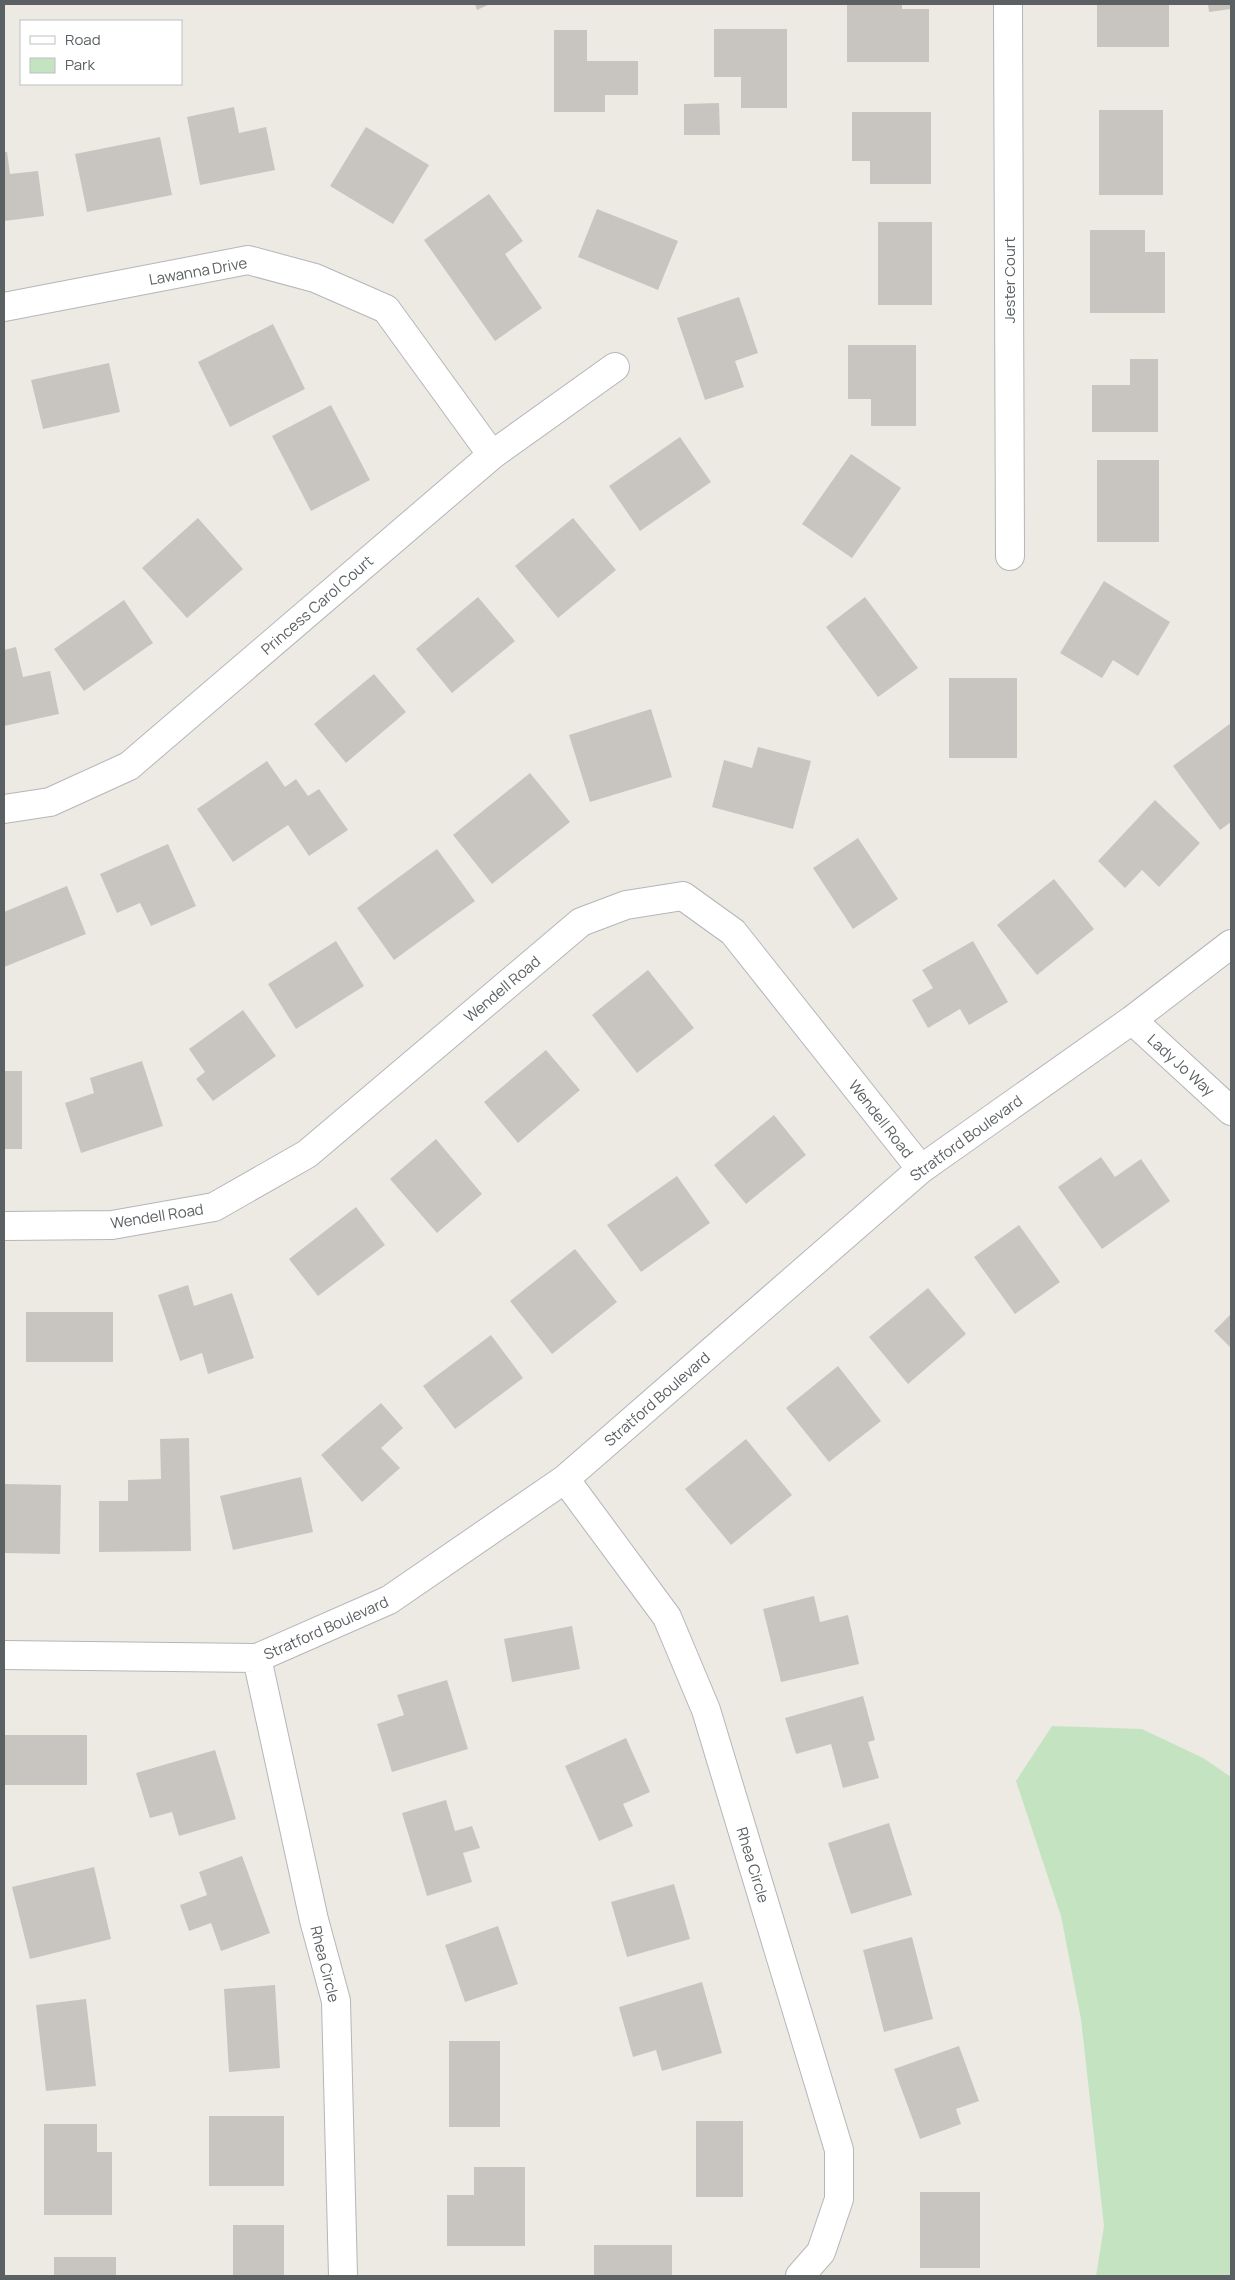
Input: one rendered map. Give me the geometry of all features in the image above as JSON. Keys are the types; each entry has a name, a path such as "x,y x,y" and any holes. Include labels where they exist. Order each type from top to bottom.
{"street":[{"name":"Jester Court","path":"1008,4 1010,556"},
{"name":"Lawanna Drive","path":"4,307 248,260 315,278 386,309 492,455"},
{"name":"Princess Carol Court","path":"4,810 50,802 129,766 492,455 615,367"},
{"name":"Wendell Road","path":"4,1226 112,1225 214,1207 307,1154 581,922 626,905 683,896 733,932 921,1169"},
{"name":"Stratford Boulevard","path":"4,1654 257,1658 389,1600 565,1479 921,1169 1132,1020 1231,944"},
{"name":"Lady Jo Way","path":"1132,1020 1231,1111"},
{"name":"Rhea Circle","path":"565,1479 667,1617 706,1710 839,2150 839,2199 822,2252 800,2276"},
{"name":"Rhea Circle","path":"257,1658 314,1920 336,2001 343,2276"}],"green space":[{"path":"1052,1726 1142,1729 1203,1758 1231,1777 1231,2276 1096,2276 1104,2226 1081,2019 1061,1916 1016,1781"}],"building":[{"path":"475,4 490,4 477,10"},
{"path":"847,4 902,4 902,9 929,9 929,62 847,62"},
{"path":"1097,4 1169,4 1169,47 1097,47"},
{"path":"1208,4 1231,4 1231,9 1209,12"},
{"path":"714,29 787,29 787,108 741,108 741,77 714,77"},
{"path":"554,30 587,30 587,61 638,61 638,95 605,95 605,112 554,112"},
{"path":"719,103 720,135 684,135 684,104"},
{"path":"234,107 239,133 266,127 275,170 200,185 187,117"},
{"path":"1099,110 1163,110 1163,195 1099,195"},
{"path":"852,112 931,112 931,184 870,184 870,161 852,161"},
{"path":"366,127 429,165 393,224 330,186"},
{"path":"160,137 172,195 87,212 75,154"},
{"path":"4,152 7,152 10,174 38,171 44,216 4,221"},
{"path":"489,194 523,241 505,254 542,308 495,341 424,240"},
{"path":"597,209 678,241 658,290 578,257"},
{"path":"878,222 932,222 932,305 878,305"},
{"path":"1090,230 1145,230 1145,252 1165,252 1165,313 1090,313"},
{"path":"739,297 758,353 735,361 744,387 705,400 677,318"},
{"path":"273,324 305,389 230,427 198,362"},
{"path":"848,345 916,345 916,426 871,426 871,399 848,399"},
{"path":"1130,359 1158,359 1158,432 1092,432 1092,385 1130,385"},
{"path":"109,363 120,412 43,429 31,380"},
{"path":"331,405 370,480 311,511 272,436"},
{"path":"680,437 711,482 640,531 609,486"},
{"path":"851,454 901,488 852,558 802,524"},
{"path":"1097,460 1159,460 1159,542 1097,542"},
{"path":"198,518 243,569 187,618 142,568"},
{"path":"573,518 616,570 558,618 515,566"},
{"path":"1104,581 1170,622 1138,676 1113,660 1102,678 1060,653"},
{"path":"478,597 515,641 452,693 416,649"},
{"path":"865,597 918,668 878,697 826,627"},
{"path":"124,600 153,643 84,691 54,649"},
{"path":"16,647 23,677 50,671 59,714 4,726 4,650"},
{"path":"374,674 406,712 346,763 314,724"},
{"path":"949,678 1017,678 1017,758 949,758"},
{"path":"651,709 672,777 590,802 569,735"},
{"path":"1231,723 1231,822 1220,830 1173,766"},
{"path":"758,747 811,761 793,829 712,807 724,760 752,768"},
{"path":"267,761 285,787 296,779 308,796 319,789 348,830 309,856 288,825 233,862 197,809"},
{"path":"530,773 570,822 492,884 453,835"},
{"path":"1155,800 1200,843 1159,887 1142,870 1125,888 1098,861"},
{"path":"858,838 898,899 853,929 813,868"},
{"path":"168,844 196,906 151,926 140,903 117,913 100,874"},
{"path":"437,849 475,901 394,960 357,908"},
{"path":"1054,879 1094,929 1037,975 997,925"},
{"path":"67,886 86,934 4,967 4,912"},
{"path":"336,941 364,986 296,1029 268,984"},
{"path":"973,941 1008,1002 969,1025 960,1009 928,1028 912,1000 933,988 922,970"},
{"path":"648,970 694,1028 637,1073 592,1015"},
{"path":"243,1010 276,1056 213,1101 196,1079 205,1072 189,1049"},
{"path":"546,1050 580,1090 518,1143 484,1102"},
{"path":"142,1061 163,1126 81,1153 65,1103 94,1093 90,1078"},
{"path":"4,1071 22,1071 22,1149 4,1149"},
{"path":"774,1115 806,1155 746,1204 714,1165"},
{"path":"436,1139 482,1194 437,1233 390,1179"},
{"path":"1101,1157 1115,1177 1141,1159 1170,1201 1102,1249 1058,1187"},
{"path":"677,1176 710,1223 641,1272 607,1225"},
{"path":"356,1207 385,1245 318,1296 289,1259"},
{"path":"1019,1225 1060,1282 1015,1314 974,1257"},
{"path":"575,1249 617,1302 552,1354 510,1301"},
{"path":"188,1285 194,1306 232,1293 254,1358 208,1374 202,1353 180,1361 158,1295"},
{"path":"928,1288 966,1334 908,1384 869,1337"},
{"path":"26,1312 113,1312 113,1362 26,1362"},
{"path":"1231,1314 1231,1348 1214,1331"},
{"path":"491,1335 523,1378 455,1429 423,1386"},
{"path":"838,1366 881,1421 829,1462 786,1408"},
{"path":"381,1403 403,1428 381,1448 400,1468 362,1502 321,1455"},
{"path":"189,1438 191,1551 99,1552 99,1501 128,1501 128,1480 161,1479 160,1439"},
{"path":"746,1439 792,1495 731,1545 685,1489"},
{"path":"301,1477 313,1532 233,1550 220,1496"},
{"path":"4,1484 61,1485 60,1554 4,1553"},
{"path":"814,1596 820,1622 848,1615 859,1664 781,1682 763,1609"},
{"path":"572,1626 580,1669 512,1682 504,1639"},
{"path":"447,1680 468,1749 392,1772 377,1724 404,1715 397,1695"},
{"path":"863,1696 875,1740 868,1742 879,1778 843,1788 831,1744 796,1754 785,1718"},
{"path":"4,1735 87,1735 87,1785 4,1785"},
{"path":"626,1738 650,1792 623,1804 633,1826 599,1841 565,1766"},
{"path":"215,1750 236,1819 179,1836 172,1812 150,1818 136,1773"},
{"path":"446,1800 455,1831 472,1826 480,1848 463,1853 472,1882 427,1896 402,1813"},
{"path":"889,1823 912,1895 851,1914 828,1843"},
{"path":"242,1856 270,1933 221,1951 211,1923 189,1931 180,1905 207,1895 199,1872"},
{"path":"94,1867 111,1939 30,1959 12,1887"},
{"path":"674,1884 690,1939 627,1957 611,1902"},
{"path":"498,1926 518,1984 465,2002 445,1945"},
{"path":"912,1937 933,2019 884,2032 863,1950"},
{"path":"702,1982 722,2053 662,2071 656,2050 633,2057 619,2007"},
{"path":"275,1985 280,2068 229,2072 224,1989"},
{"path":"86,1999 96,2086 46,2091 36,2005"},
{"path":"449,2041 500,2041 500,2127 449,2127"},
{"path":"959,2046 979,2101 956,2109 961,2124 920,2139 894,2069"},
{"path":"209,2116 284,2116 284,2186 209,2186"},
{"path":"696,2121 743,2121 743,2197 696,2197"},
{"path":"44,2124 97,2124 97,2152 112,2152 112,2215 44,2215"},
{"path":"474,2167 525,2167 525,2246 447,2246 447,2195 474,2195"},
{"path":"920,2192 980,2192 980,2268 920,2268"},
{"path":"233,2225 284,2225 284,2276 233,2276"},
{"path":"594,2245 672,2245 672,2276 594,2276"},
{"path":"54,2257 116,2257 116,2276 54,2276"}]}
